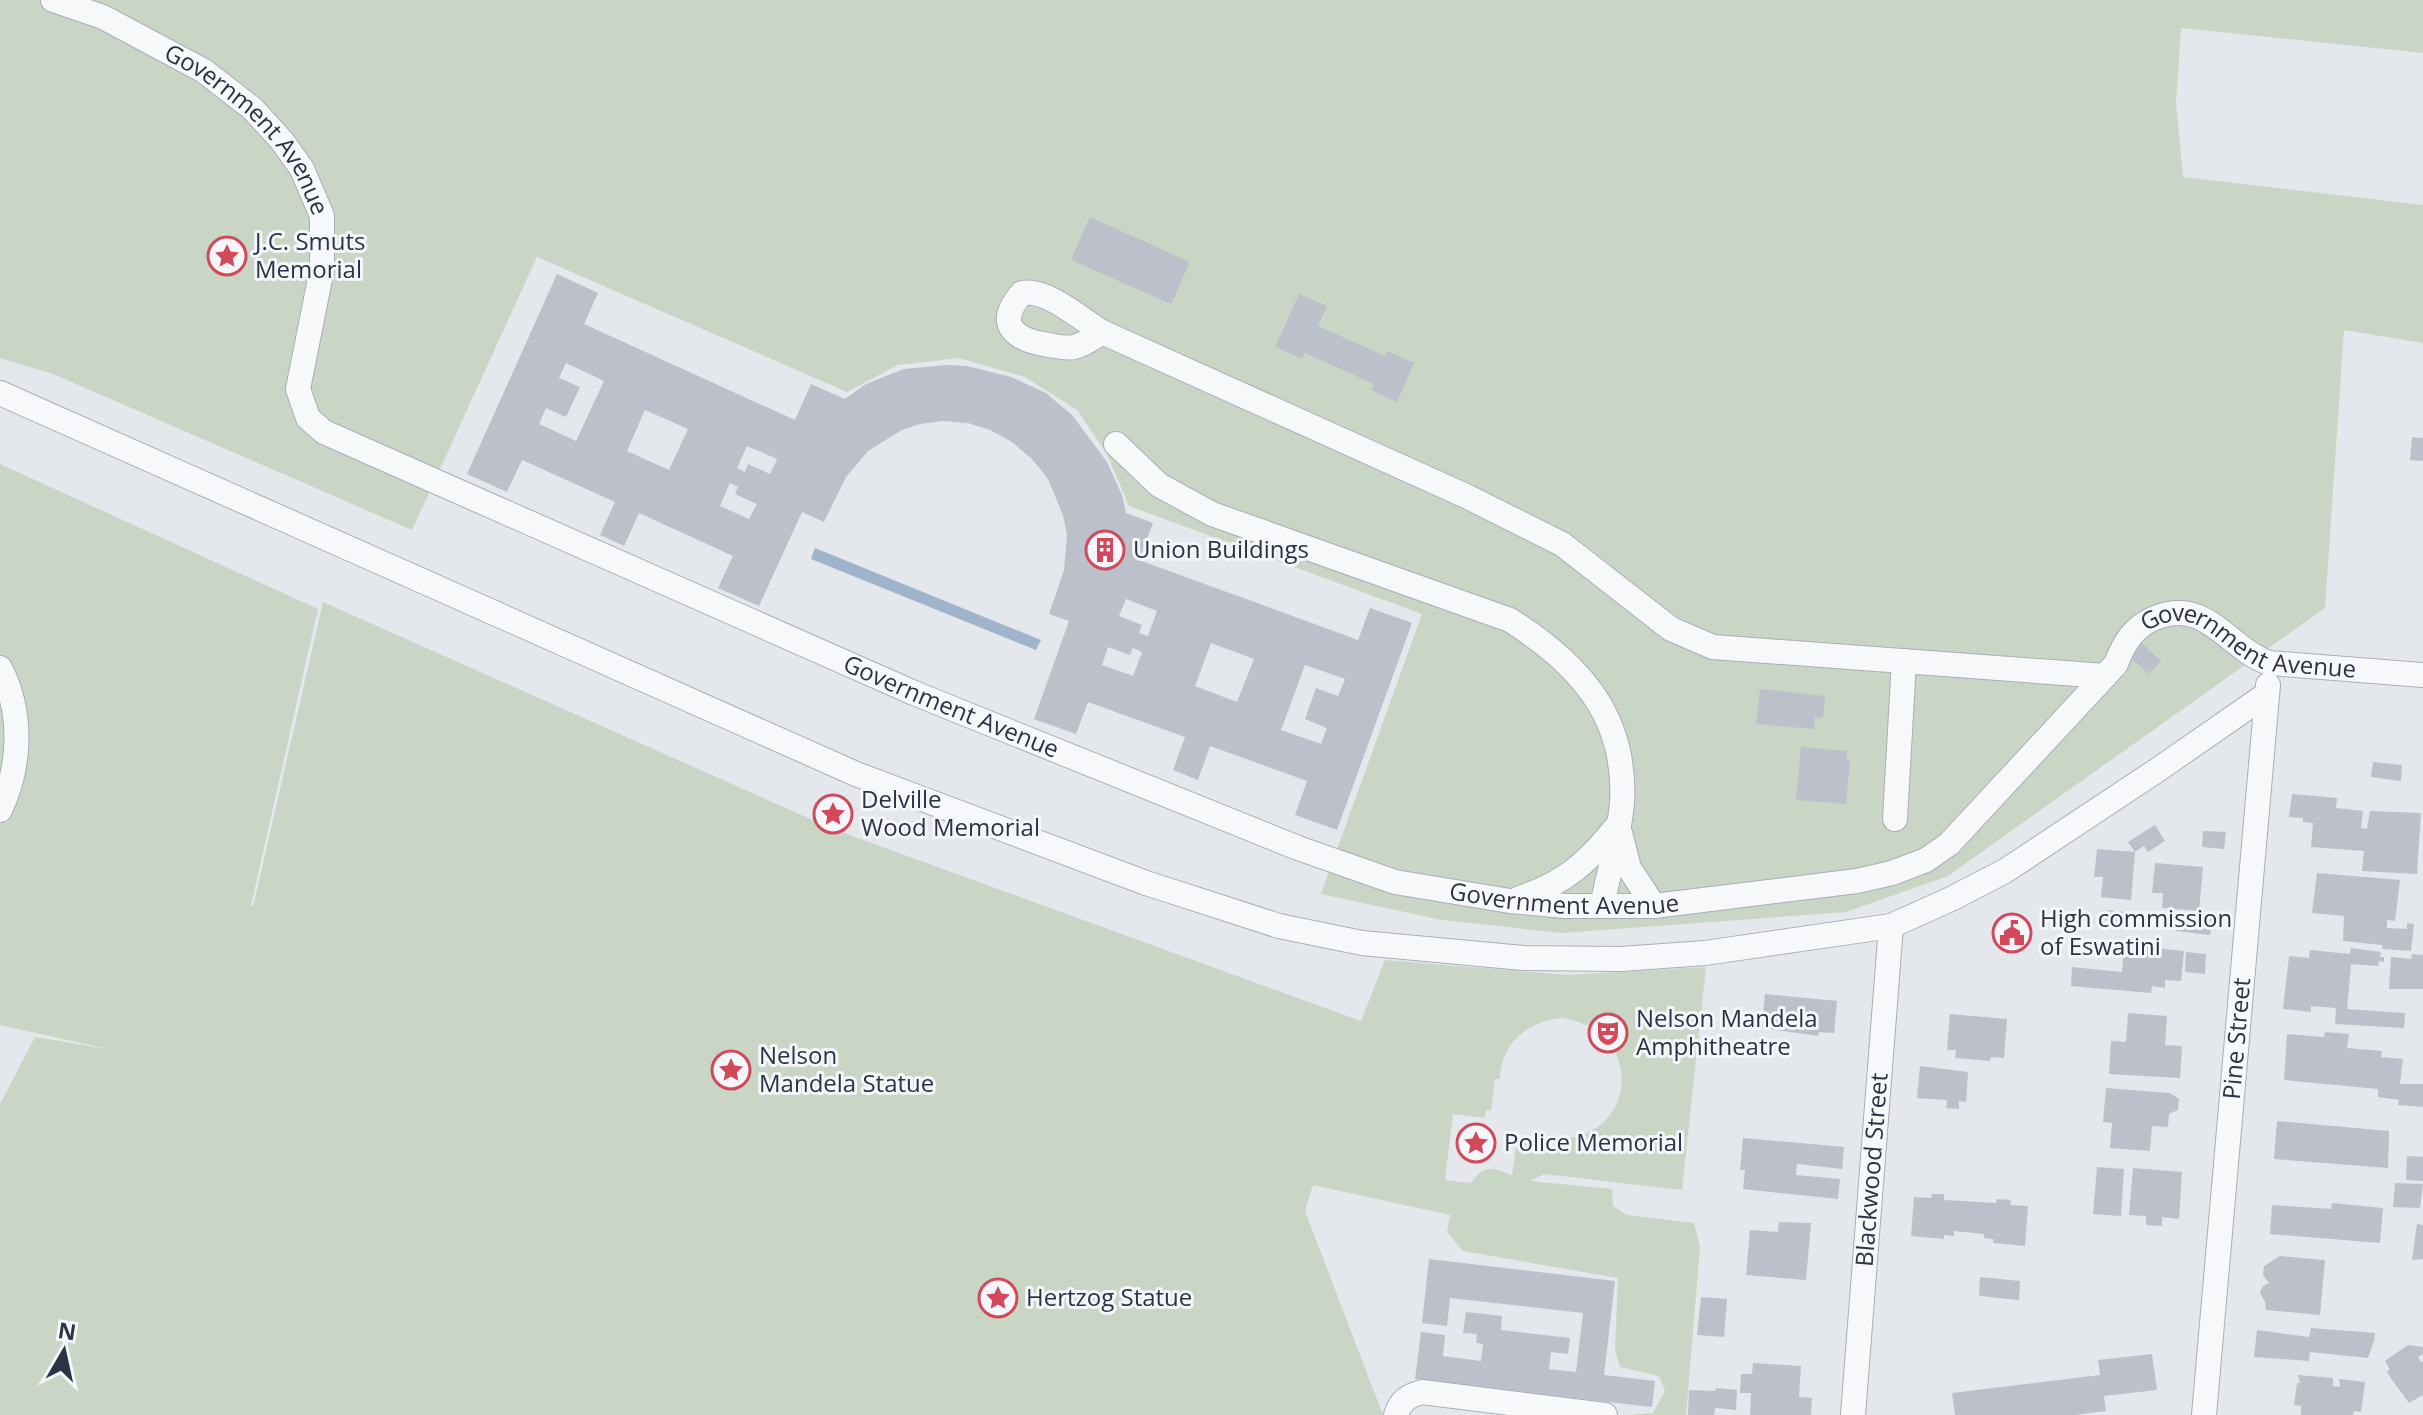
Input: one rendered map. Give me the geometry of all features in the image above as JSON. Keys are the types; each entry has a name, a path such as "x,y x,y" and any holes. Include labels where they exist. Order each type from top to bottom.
{"street":[{"name":"Government Avenue","path":"53,0 103,17 204,71 253,109 302,169 322,216 322,269 298,389 308,418 324,432 914,693 1298,848 1395,882 1510,901 1654,906 1857,881 1892,873 1926,860 1949,844 2116,664 2125,641 2150,620 2167,614 2189,613 2207,620 2251,654 2269,663 2423,675"},
{"path":"1102,332 1466,496 1562,544 1671,629 1713,647 2105,676"},
{"name":"Government Avenue","path":"0,393 856,774 1146,883 1279,926 1362,943 1572,960 1705,953 1891,926 2005,871 2267,694"},
{"path":"1116,444 1159,485 1212,514 1510,620 1546,643 1578,673 1601,705 1618,754 1622,803 1602,906"},
{"path":"1895,819 1904,661"},
{"name":"Pine Street","path":"2204,1415 2269,663"},
{"path":"0,668 16,711 16,737 14,767 0,810"},
{"path":"1510,901 1565,879 1618,825"},
{"path":"1618,825 1629,868 1654,906"},
{"name":"Blackwood Street","path":"1853,1415 1891,926"},
{"path":"1396,1415 1400,1403 1407,1396 1422,1392 1605,1415"}],"green space":[{"path":"0,0 2423,0 2423,53 2181,28 2176,103 2183,177 2423,205 2423,343 2344,330 2325,608 1948,876 1846,912 1562,933 1442,920 1321,894 1422,614 1129,506 1107,454 1077,410 1025,377 959,358 898,365 847,392 537,257 412,530 53,374 0,358"},
{"path":"0,464 318,609 253,907 323,602 833,829 1361,1021 1385,960 1568,975 1706,967 1682,1190 1544,1174 1530,1181 1612,1189 1613,1206 1627,1215 1694,1223 1700,1247 1686,1415 1627,1415 1653,1413 1665,1391 1659,1376 1620,1367 1615,1350 1618,1278 1463,1251 1447,1232 1450,1215 1313,1185 1305,1211 1383,1415 0,1415 0,1104 35,1037 112,1050 0,1025","holes":["1561,1018 1589,1026 1608,1042 1619,1061 1622,1083 1617,1104 1604,1122 1584,1135 1557,1139 1556,1147 1517,1142 1512,1175 1489,1169 1481,1172 1471,1183 1445,1180 1453,1114 1485,1118 1486,1110 1491,1111 1495,1079 1500,1079 1505,1055 1518,1036 1537,1024"]}],"water":[{"path":"815,548 1041,640 1036,650 811,559"}],"building":[{"path":"1090,217 1190,262 1171,304 1071,260"},
{"name":"Union Buildings","path":"557,274 598,293 584,324 795,420 811,384 845,399 866,384 904,369 967,366 1011,377 1046,393 1072,415 1107,462 1122,495 1126,513 1153,523 1139,560 1358,640 1370,608 1412,623 1337,830 1295,815 1307,781 1210,746 1198,780 1173,770 1185,737 1088,702 1076,734 1034,719 1069,621 1049,614 1064,570 1067,535 1063,515 1048,479 1032,459 1012,442 990,430 968,423 943,421 920,424 902,430 868,451 846,477 824,522 802,512 759,606 718,588 733,556 639,513 624,546 600,535 615,502 522,460 507,492 467,474","holes":["566,363 604,381 576,441 539,424 546,408 566,417 580,387 559,378","645,410 688,429 669,470 627,451","747,446 777,459 770,474 748,464 745,472 737,468","730,483 738,487 735,494 757,504 749,519 720,506","1126,599 1157,611 1148,636 1139,633 1142,625 1119,616","1211,643 1254,659 1237,702 1195,686","1108,647 1130,655 1133,648 1142,652 1133,676 1102,665","1305,665 1345,679 1338,696 1316,688 1305,719 1327,728 1321,744 1281,730"]},
{"path":"1299,294 1327,306 1318,326 1385,356 1387,351 1414,363 1397,402 1371,390 1374,384 1305,353 1302,359 1275,347"},
{"path":"2412,437 2423,438 2423,461 2410,460"},
{"path":"2136,638 2161,661 2149,674 2124,652"},
{"path":"1760,689 1825,696 1823,718 1815,717 1814,729 1756,724"},
{"path":"1801,747 1847,751 1847,759 1850,760 1846,804 1796,800"},
{"path":"2373,762 2402,765 2401,781 2371,777"},
{"path":"2292,794 2337,798 2336,808 2363,811 2361,828 2367,829 2370,811 2421,813 2417,874 2362,871 2364,851 2311,847 2313,823 2303,822 2303,818 2289,817"},
{"path":"2155,825 2165,841 2148,852 2144,846 2135,852 2128,842"},
{"path":"2203,831 2226,832 2224,849 2202,847"},
{"path":"2097,849 2135,852 2131,900 2101,897 2103,877 2094,877"},
{"path":"2155,863 2203,867 2199,911 2162,908 2163,893 2152,893"},
{"path":"2317,873 2400,880 2395,921 2387,920 2387,928 2407,929 2407,923 2414,924 2411,951 2343,941 2344,916 2312,913"},
{"path":"2106,910 2127,912 2126,923 2105,920"},
{"path":"2191,913 2213,916 2210,935 2176,931 2177,921 2190,922"},
{"path":"2124,945 2184,951 2181,981 2165,980 2165,988 2152,986 2151,993 2071,986 2072,967 2122,972"},
{"path":"2351,948 2381,952 2384,962 2379,961 2378,966 2351,964 2347,1009 2405,1013 2404,1028 2335,1024 2336,1008 2311,1006 2311,1012 2283,1009 2289,956 2309,958 2310,950 2350,954"},
{"path":"2186,952 2206,954 2205,974 2185,972"},
{"path":"2412,954 2423,955 2423,989 2389,989 2391,957 2411,959"},
{"path":"1765,994 1837,1001 1834,1033 1819,1032 1818,1036 1762,1028"},
{"path":"2128,1013 2167,1016 2165,1045 2182,1046 2180,1078 2109,1074 2111,1041 2126,1042"},
{"path":"1950,1014 2007,1019 2004,1058 1991,1057 1990,1061 1955,1058 1956,1050 1947,1050"},
{"path":"2325,1032 2349,1034 2347,1048 2382,1051 2381,1057 2403,1059 2400,1084 2423,1084 2423,1107 2398,1105 2399,1100 2378,1097 2378,1089 2284,1080 2287,1034 2324,1037"},
{"path":"1920,1066 1968,1072 1966,1102 1959,1101 1959,1109 1946,1108 1947,1100 1917,1098"},
{"path":"2106,1088 2170,1093 2179,1099 2178,1110 2169,1114 2168,1127 2152,1126 2150,1151 2110,1148 2112,1123 2103,1122"},
{"path":"2277,1121 2389,1131 2388,1168 2274,1159"},
{"path":"1743,1138 1844,1147 1842,1169 1797,1164 1796,1175 1840,1179 1838,1199 1743,1189 1745,1170 1740,1170"},
{"path":"2407,1156 2423,1157 2423,1181 2406,1180"},
{"path":"2097,1167 2124,1169 2121,1216 2093,1214"},
{"path":"2133,1168 2182,1172 2179,1219 2162,1217 2162,1226 2146,1225 2146,1216 2129,1215"},
{"path":"2395,1183 2423,1184 2420,1208 2393,1207"},
{"path":"1932,1194 1944,1194 1944,1200 1996,1203 1997,1199 2011,1200 2010,1205 2028,1206 2025,1246 1993,1243 1993,1239 1984,1238 1984,1234 1954,1231 1954,1236 1944,1235 1944,1239 1911,1236 1914,1197 1931,1198"},
{"path":"2332,1203 2383,1208 2380,1243 2270,1234 2272,1205 2331,1209"},
{"path":"1779,1222 1811,1223 1806,1280 1746,1275 1750,1230 1778,1232"},
{"path":"2417,1224 2423,1225 2423,1259 2412,1260"},
{"path":"2280,1256 2325,1260 2320,1315 2266,1310 2260,1293 2263,1286 2269,1283 2263,1275 2264,1266"},
{"path":"1429,1259 1615,1281 1604,1375 1655,1381 1652,1407 1521,1392 1521,1396 1500,1394 1501,1389 1415,1379 1421,1332 1445,1335 1443,1356 1481,1361 1483,1344 1476,1343 1477,1334 1463,1333 1466,1312 1502,1316 1501,1330 1570,1338 1568,1354 1551,1352 1549,1369 1576,1372 1583,1313 1450,1298 1447,1326 1422,1323"},
{"path":"1980,1277 2020,1281 2019,1300 1979,1296"},
{"path":"1701,1297 1727,1299 1724,1337 1697,1335"},
{"path":"2311,1328 2375,1333 2368,1358 2310,1352 2309,1361 2254,1357 2257,1330 2309,1337"},
{"path":"2408,1345 2423,1347 2423,1354 2418,1357 2423,1361 2423,1395 2409,1403 2390,1377 2385,1361"},
{"path":"2152,1354 2157,1390 2104,1396 2106,1411 2075,1415 1955,1415 1952,1393 2100,1375 2098,1360"},
{"path":"1753,1363 1801,1366 1799,1397 1812,1398 1811,1415 1750,1415 1751,1393 1740,1393 1741,1374 1752,1374"},
{"path":"2298,1375 2333,1378 2333,1386 2340,1387 2339,1379 2365,1382 2361,1412 2354,1411 2353,1415 2301,1415 2301,1406 2294,1405 2297,1383 2300,1383"},
{"path":"1716,1388 1737,1390 1736,1410 1715,1408 1714,1415 1688,1415 1689,1390 1715,1391"}],"place":[{"name":"J.C. Smuts Memorial","path":"227,256"},
{"name":"Union Buildings","path":"1105,550"},
{"name":"Delville Wood Memorial","path":"833,814"},
{"name":"High commission of Eswatini","path":"2012,933"},
{"name":"Nelson Mandela Amphitheatre","path":"1608,1033"},
{"name":"Nelson Mandela Statue","path":"731,1070"},
{"name":"Police Memorial","path":"1476,1143"},
{"name":"Hertzog Statue","path":"998,1298"}]}
